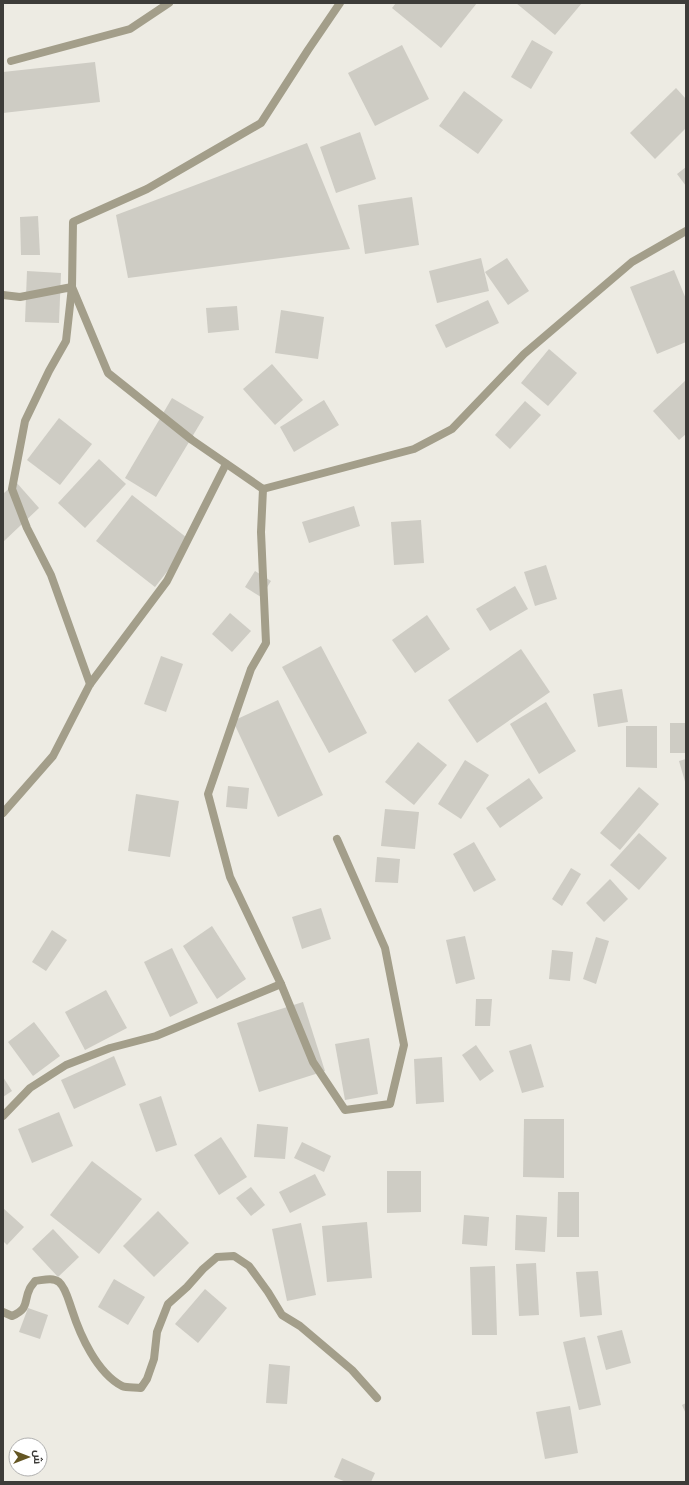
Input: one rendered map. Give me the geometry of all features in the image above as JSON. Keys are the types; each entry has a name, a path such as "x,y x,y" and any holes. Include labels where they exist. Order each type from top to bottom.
{"street":[{"path":"11,61 130,29 169,3"},
{"path":"90,684 51,575 27,528 12,489 25,421 49,371 66,341 72,288 73,222 147,189 261,123 340,3"},
{"path":"72,288 108,373 192,440 263,489 414,449 452,429 524,354 632,262 686,231"},
{"path":"3,295 20,297 72,288"},
{"path":"3,813 53,756 90,684 167,581 226,464"},
{"path":"263,489 261,532 266,643 251,669 208,794 230,877 282,984 313,1062 345,1110 390,1104 404,1045 385,948 337,839"},
{"path":"3,1116 30,1088 66,1065 110,1048 156,1036 282,984"},
{"path":"3,1312 12,1316 20,1313 26,1304 29,1289 35,1281 53,1279 61,1283 68,1298 78,1328 91,1354 106,1374 123,1386 140,1388 150,1372 154,1359 157,1332 168,1304 217,1257 234,1256 249,1266 268,1292 282,1315 300,1326 352,1370 377,1398"}],"building":[{"path":"396,3 477,3 441,48 392,8"},
{"path":"516,3 582,3 555,35"},
{"path":"532,40 553,52 531,89 511,77"},
{"path":"402,45 429,99 375,126 348,73"},
{"path":"95,62 100,102 3,113 3,72"},
{"path":"676,88 686,99 686,128 655,159 630,133"},
{"path":"464,91 503,120 478,154 439,126"},
{"path":"360,132 376,179 336,193 320,147"},
{"path":"307,143 350,249 128,278 116,215"},
{"path":"686,167 686,186 677,174"},
{"path":"412,197 419,245 365,254 358,205"},
{"path":"38,216 40,255 21,255 20,217"},
{"path":"481,258 489,291 437,303 429,271"},
{"path":"507,258 529,291 508,305 485,272"},
{"path":"674,270 686,299 686,342 657,354 630,287"},
{"path":"27,271 61,273 59,323 25,322"},
{"path":"488,300 499,323 446,348 435,325"},
{"path":"237,306 239,330 208,333 206,308"},
{"path":"281,310 324,317 318,359 275,353"},
{"path":"549,349 577,373 548,406 521,383"},
{"path":"272,364 303,400 275,425 243,389"},
{"path":"686,380 686,434 679,440 653,411"},
{"path":"172,398 204,417 156,497 125,478"},
{"path":"324,400 339,425 294,452 280,427"},
{"path":"525,401 541,415 510,449 495,435"},
{"path":"59,418 92,444 60,485 27,460"},
{"path":"99,459 126,484 85,528 58,503"},
{"path":"16,482 39,508 3,542 3,494"},
{"path":"132,495 191,541 155,587 96,541"},
{"path":"354,506 360,526 309,543 302,522"},
{"path":"421,520 424,563 394,565 391,522"},
{"path":"546,565 557,599 535,606 524,572"},
{"path":"255,571 271,581 261,597 245,587"},
{"path":"515,586 528,609 490,631 476,609"},
{"path":"230,613 251,631 232,652 212,634"},
{"path":"427,615 450,649 415,673 392,640"},
{"path":"321,646 367,733 329,753 282,667"},
{"path":"521,649 550,692 477,743 448,700"},
{"path":"161,656 183,664 166,712 144,704"},
{"path":"622,689 628,722 598,727 593,694"},
{"path":"278,700 323,795 278,817 233,721"},
{"path":"546,702 576,751 539,774 510,724"},
{"path":"670,723 686,723 686,753 670,753"},
{"path":"626,726 657,726 657,768 626,767"},
{"path":"418,742 447,765 414,805 385,782"},
{"path":"686,759 686,785 679,761"},
{"path":"465,760 489,775 461,819 438,804"},
{"path":"529,778 543,798 500,828 486,808"},
{"path":"228,786 249,788 247,809 226,807"},
{"path":"639,787 659,804 620,850 600,833"},
{"path":"136,794 179,801 170,857 128,851"},
{"path":"385,809 419,812 415,849 381,846"},
{"path":"639,833 667,858 639,890 610,865"},
{"path":"474,842 496,880 474,892 453,854"},
{"path":"377,857 400,859 398,883 375,882"},
{"path":"571,868 581,874 562,906 552,899"},
{"path":"610,879 628,899 604,922 586,903"},
{"path":"321,908 331,939 302,949 292,917"},
{"path":"212,926 246,979 217,999 183,946"},
{"path":"52,930 67,940 46,971 32,962"},
{"path":"465,936 475,979 456,984 446,940"},
{"path":"596,937 609,941 596,984 583,979"},
{"path":"172,948 198,1003 170,1017 144,962"},
{"path":"552,950 573,952 570,981 549,979"},
{"path":"106,990 127,1028 85,1050 65,1012"},
{"path":"476,999 492,999 490,1026 475,1026"},
{"path":"303,1002 325,1071 259,1092 237,1023"},
{"path":"34,1022 60,1056 33,1076 8,1042"},
{"path":"369,1038 378,1094 345,1100 335,1044"},
{"path":"531,1044 544,1087 522,1093 509,1051"},
{"path":"476,1045 494,1071 480,1081 462,1055"},
{"path":"114,1056 126,1085 74,1109 61,1080"},
{"path":"442,1057 444,1102 416,1104 414,1059"},
{"path":"3,1077 12,1091 3,1097"},
{"path":"161,1096 177,1145 156,1152 139,1104"},
{"path":"59,1112 73,1146 32,1163 18,1129"},
{"path":"524,1119 564,1119 564,1178 523,1177"},
{"path":"257,1124 288,1127 285,1159 254,1157"},
{"path":"221,1137 247,1177 219,1195 194,1155"},
{"path":"302,1142 331,1156 324,1172 294,1158"},
{"path":"92,1161 142,1199 99,1254 50,1215"},
{"path":"387,1171 421,1171 421,1212 387,1213"},
{"path":"315,1174 326,1195 290,1213 279,1192"},
{"path":"251,1187 265,1205 251,1216 236,1198"},
{"path":"558,1192 579,1192 579,1237 557,1237"},
{"path":"3,1208 24,1227 7,1245 3,1241"},
{"path":"158,1211 189,1243 154,1277 123,1246"},
{"path":"464,1215 489,1217 487,1246 462,1244"},
{"path":"516,1215 547,1217 545,1252 515,1250"},
{"path":"367,1222 372,1278 327,1282 322,1226"},
{"path":"301,1223 316,1295 287,1301 272,1229"},
{"path":"53,1229 79,1257 58,1277 32,1249"},
{"path":"536,1263 539,1315 519,1316 516,1264"},
{"path":"495,1266 497,1335 472,1335 470,1267"},
{"path":"598,1271 602,1315 580,1317 576,1272"},
{"path":"114,1279 145,1297 128,1325 98,1307"},
{"path":"205,1289 227,1308 198,1343 175,1324"},
{"path":"28,1308 48,1315 40,1339 19,1332"},
{"path":"622,1330 631,1363 606,1370 597,1336"},
{"path":"585,1337 601,1405 579,1410 563,1342"},
{"path":"269,1364 290,1366 287,1404 266,1403"},
{"path":"686,1403 686,1414 682,1405"},
{"path":"570,1406 578,1453 545,1459 536,1412"},
{"path":"342,1458 375,1473 371,1482 346,1482 334,1477"}]}
